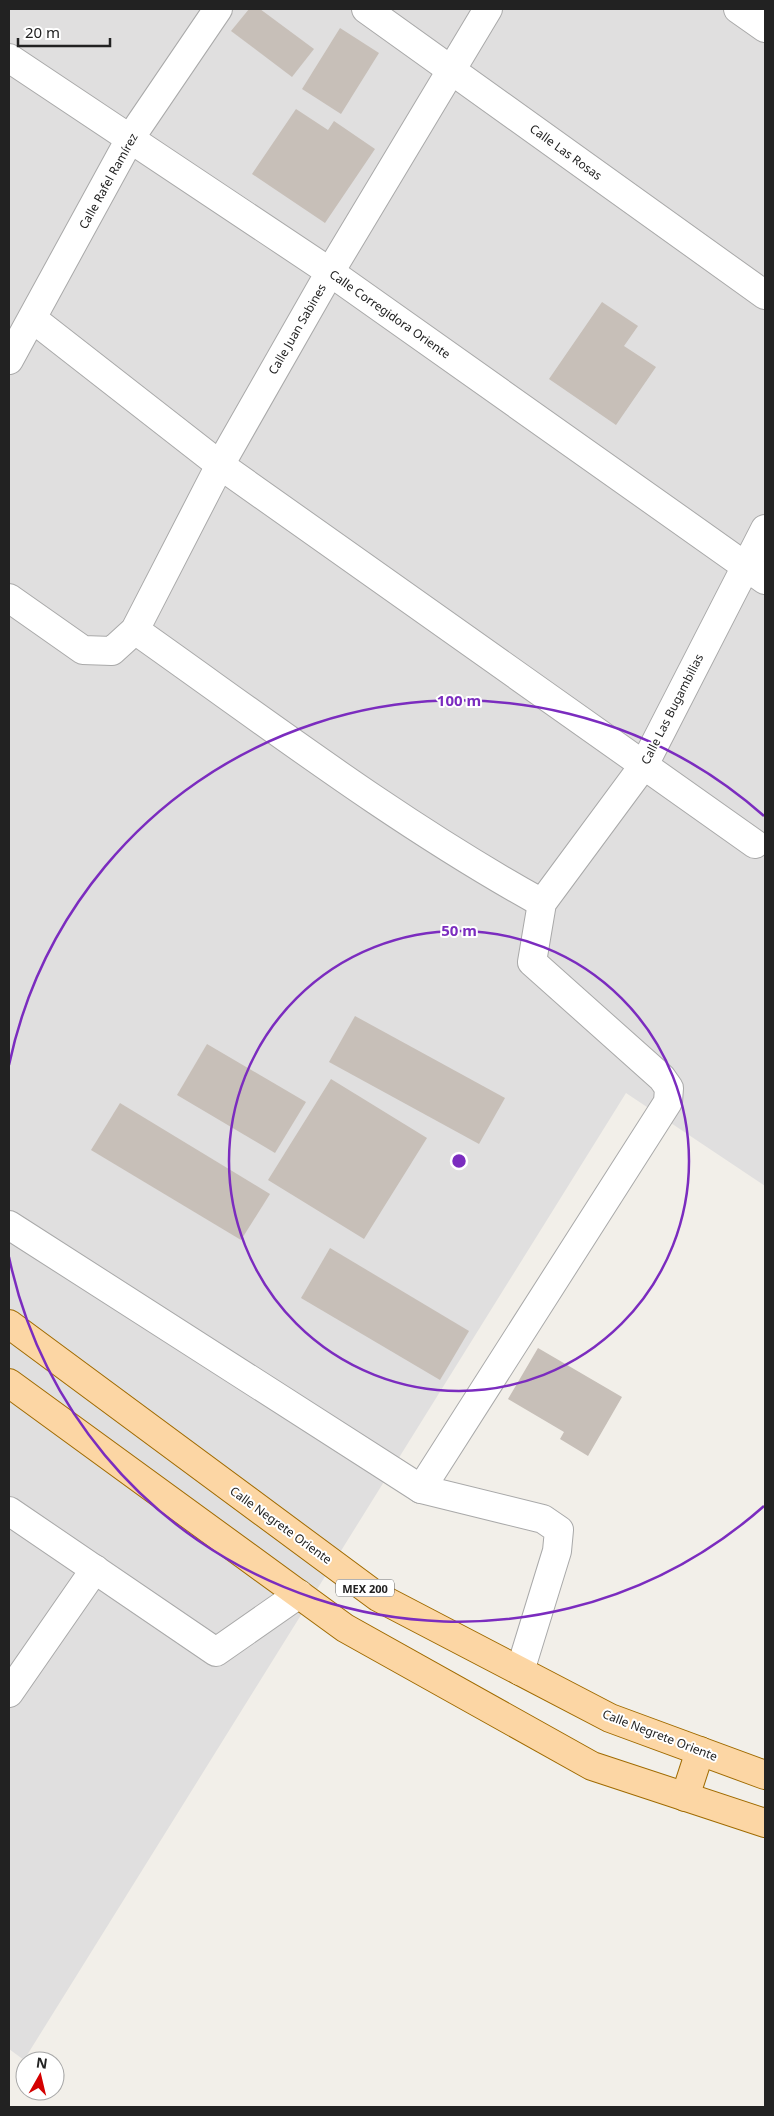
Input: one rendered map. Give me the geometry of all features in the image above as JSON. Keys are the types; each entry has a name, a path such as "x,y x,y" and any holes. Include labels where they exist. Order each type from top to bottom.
{"main road":[{"name":"Calle Negrete Oriente","path":"9,1324 378,1597 610,1718 765,1775"},
{"path":"9,1383 345,1628 592,1766 765,1823"},
{"path":"685,1797 700,1751"}],"street":[{"name":"Calle Rafel Ramírez","path":"9,360 131,137 218,9"},
{"name":"Calle Las Rosas","path":"366,9 765,295"},
{"name":"Calle Juan Sabines","path":"9,598 84,650 112,651 135,630 220,465 330,272 488,9"},
{"path":"738,9 765,28"},
{"name":"Calle Corregidora Oriente","path":"9,58 131,137 330,272 755,573"},
{"path":"33,319 220,465 755,844"},
{"name":"Calle Las Bugambilias","path":"421,1489 668,1102 669,1088 662,1078 532,962 542,903 644,765 755,573 765,529"},
{"path":"135,630 360,790 481,869 542,903"},
{"path":"9,1225 421,1489 543,1519 559,1530 557,1550 520,1671"},
{"path":"9,1511 216,1652 299,1594"},
{"path":"9,1694 95,1569"}],"shaded area":[{"path":"9,9 765,9 765,1186 626,1093 30,2051 15,2051 15,2053 9,2049"}],"building":[{"path":"249,9 260,9 314,49 292,77 231,31"},
{"path":"340,28 379,53 341,114 302,89"},
{"path":"296,109 328,130 334,121 375,149 325,223 252,174"},
{"path":"602,302 638,326 624,346 656,367 616,425 549,379"},
{"path":"355,1016 505,1098 479,1144 329,1062"},
{"path":"207,1044 306,1102 275,1153 177,1095"},
{"path":"331,1079 427,1138 364,1239 268,1180"},
{"path":"120,1103 270,1194 241,1240 91,1150"},
{"path":"330,1248 469,1331 440,1380 301,1298"},
{"path":"538,1348 622,1397 588,1456 560,1439 564,1432 508,1399"}]}
